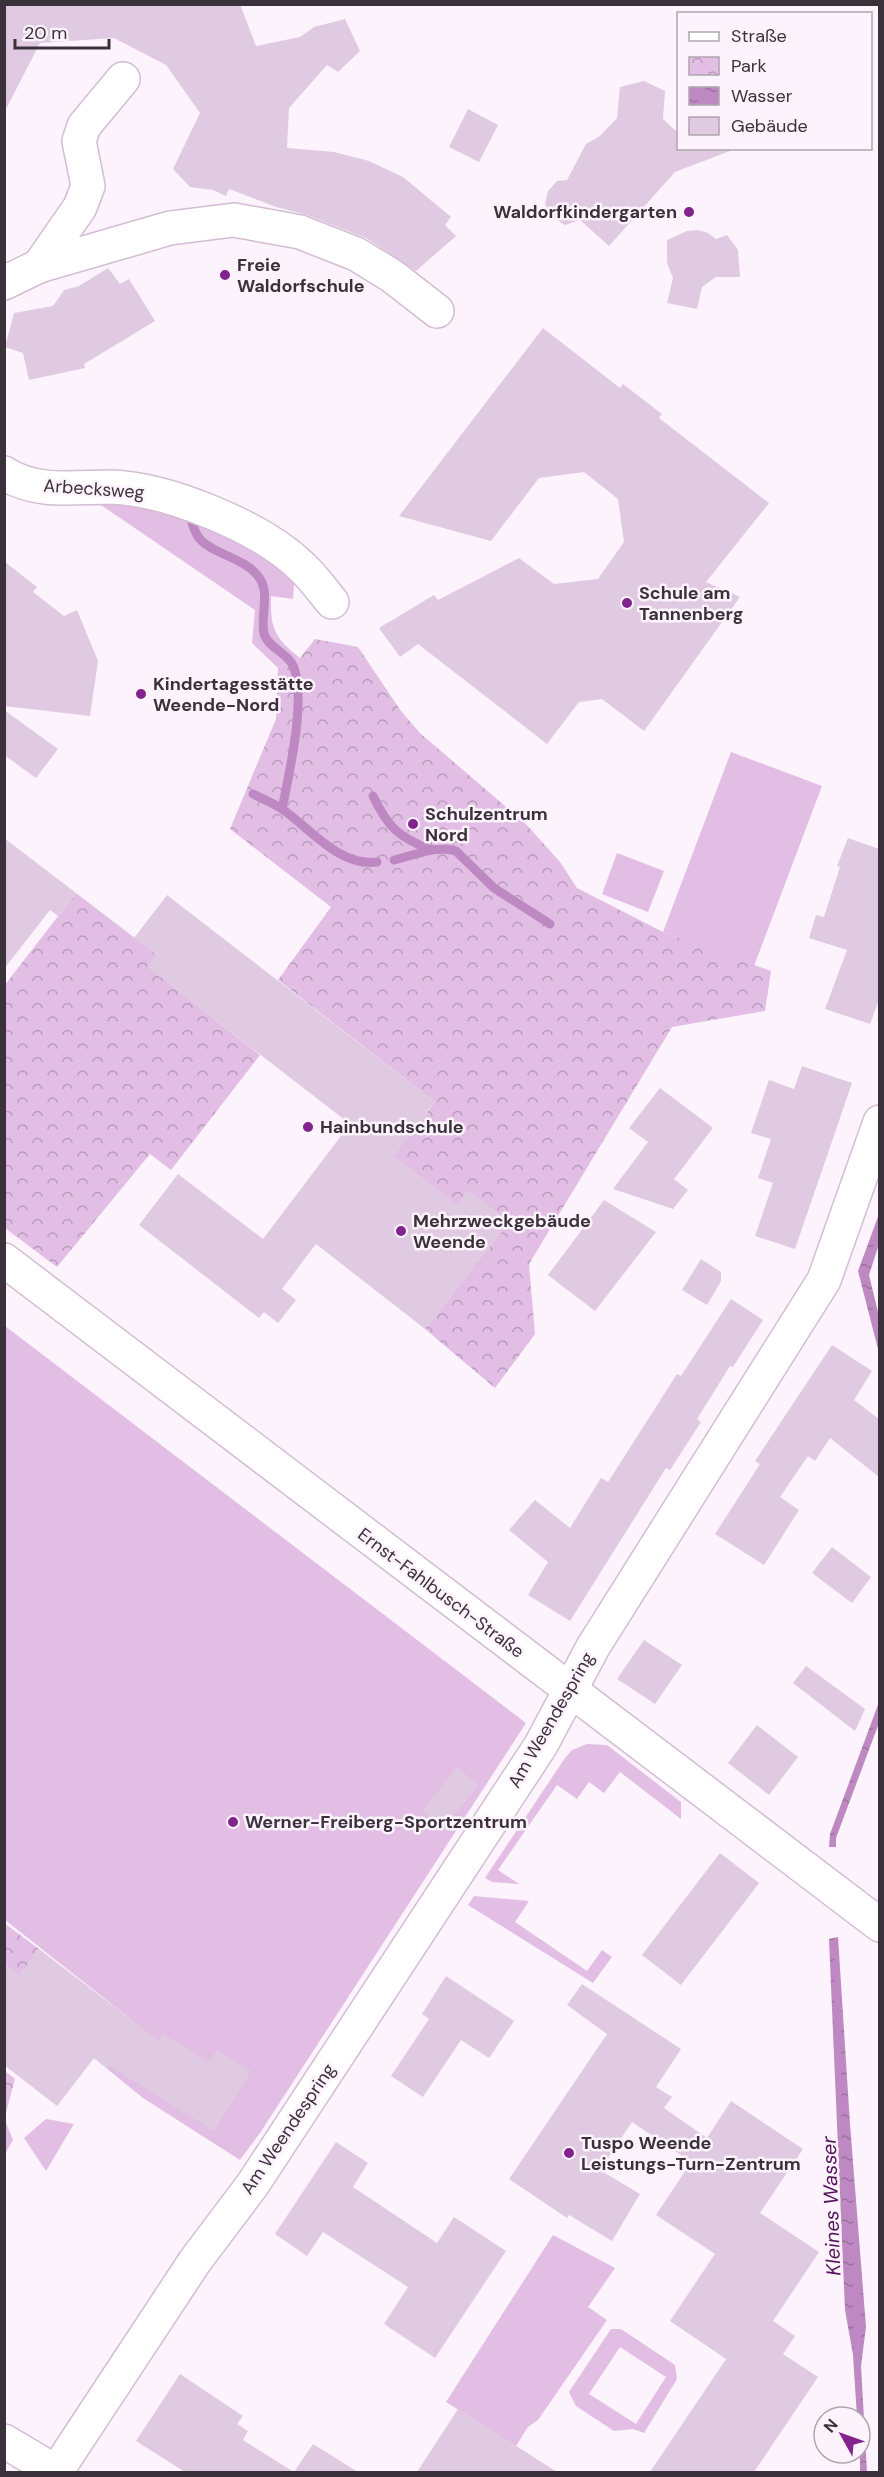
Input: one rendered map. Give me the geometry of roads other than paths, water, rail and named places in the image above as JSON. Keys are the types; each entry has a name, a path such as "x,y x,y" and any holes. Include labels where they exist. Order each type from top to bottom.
{"street":[{"path":"39,266 80,207 88,186 79,141 84,126 123,80"},
{"path":"4,283 39,266 170,228 234,220 300,232 356,254 392,276 437,311"},
{"name":"Arbecksweg","path":"4,473 15,480 54,489 113,487 150,493 222,516 268,542 301,566 332,602"},
{"name":"Am Weendespring","path":"56,2472 195,2261 253,2184 541,1745 593,1647 824,1280 879,1122"},
{"name":"Ernst-Fahlbusch-Straße","path":"4,1260 879,1925"},
{"path":"4,2441 56,2472"}],"water":[{"path":"879,1214 879,1244 869,1275 879,1316 879,1353 858,1271"},
{"path":"879,1702 879,1723 836,1838 836,1847 829,1847 830,1834"},
{"path":"838,1937 866,2327 861,2366 863,2405 856,2405 853,2355 845,2310 829,1939"},
{"path":"860,2465 867,2465 867,2472 860,2471"}],"waterway":[{"path":"192,523 197,536 205,544 245,565 258,576 265,596 264,634 270,644 288,658 294,668 297,682 297,718 282,809"},
{"path":"253,794 282,809 338,852 363,862 377,862"},
{"path":"373,796 395,830 431,850"},
{"path":"394,860 431,850 456,851 494,888 550,924"}],"place":[{"name":"Waldorfkindergarten","path":"689,212"},
{"name":"Freie Waldorfschule","path":"225,275"},
{"name":"Schule am Tannenberg","path":"627,603"},
{"name":"Kindertagesstätte Weende-Nord","path":"141,694"},
{"name":"Schulzentrum Nord","path":"413,824"},
{"name":"Hainbundschule","path":"308,1127"},
{"name":"Mehrzweckgebäude Weende","path":"401,1231"},
{"name":"Werner-Freiberg-Sportzentrum","path":"233,1822"},
{"name":"Tuspo Weende Leistungs-Turn-Zentrum","path":"569,2153"}],"water label":[{"name":"Kleines Wasser","path":"831,2206"}]}
